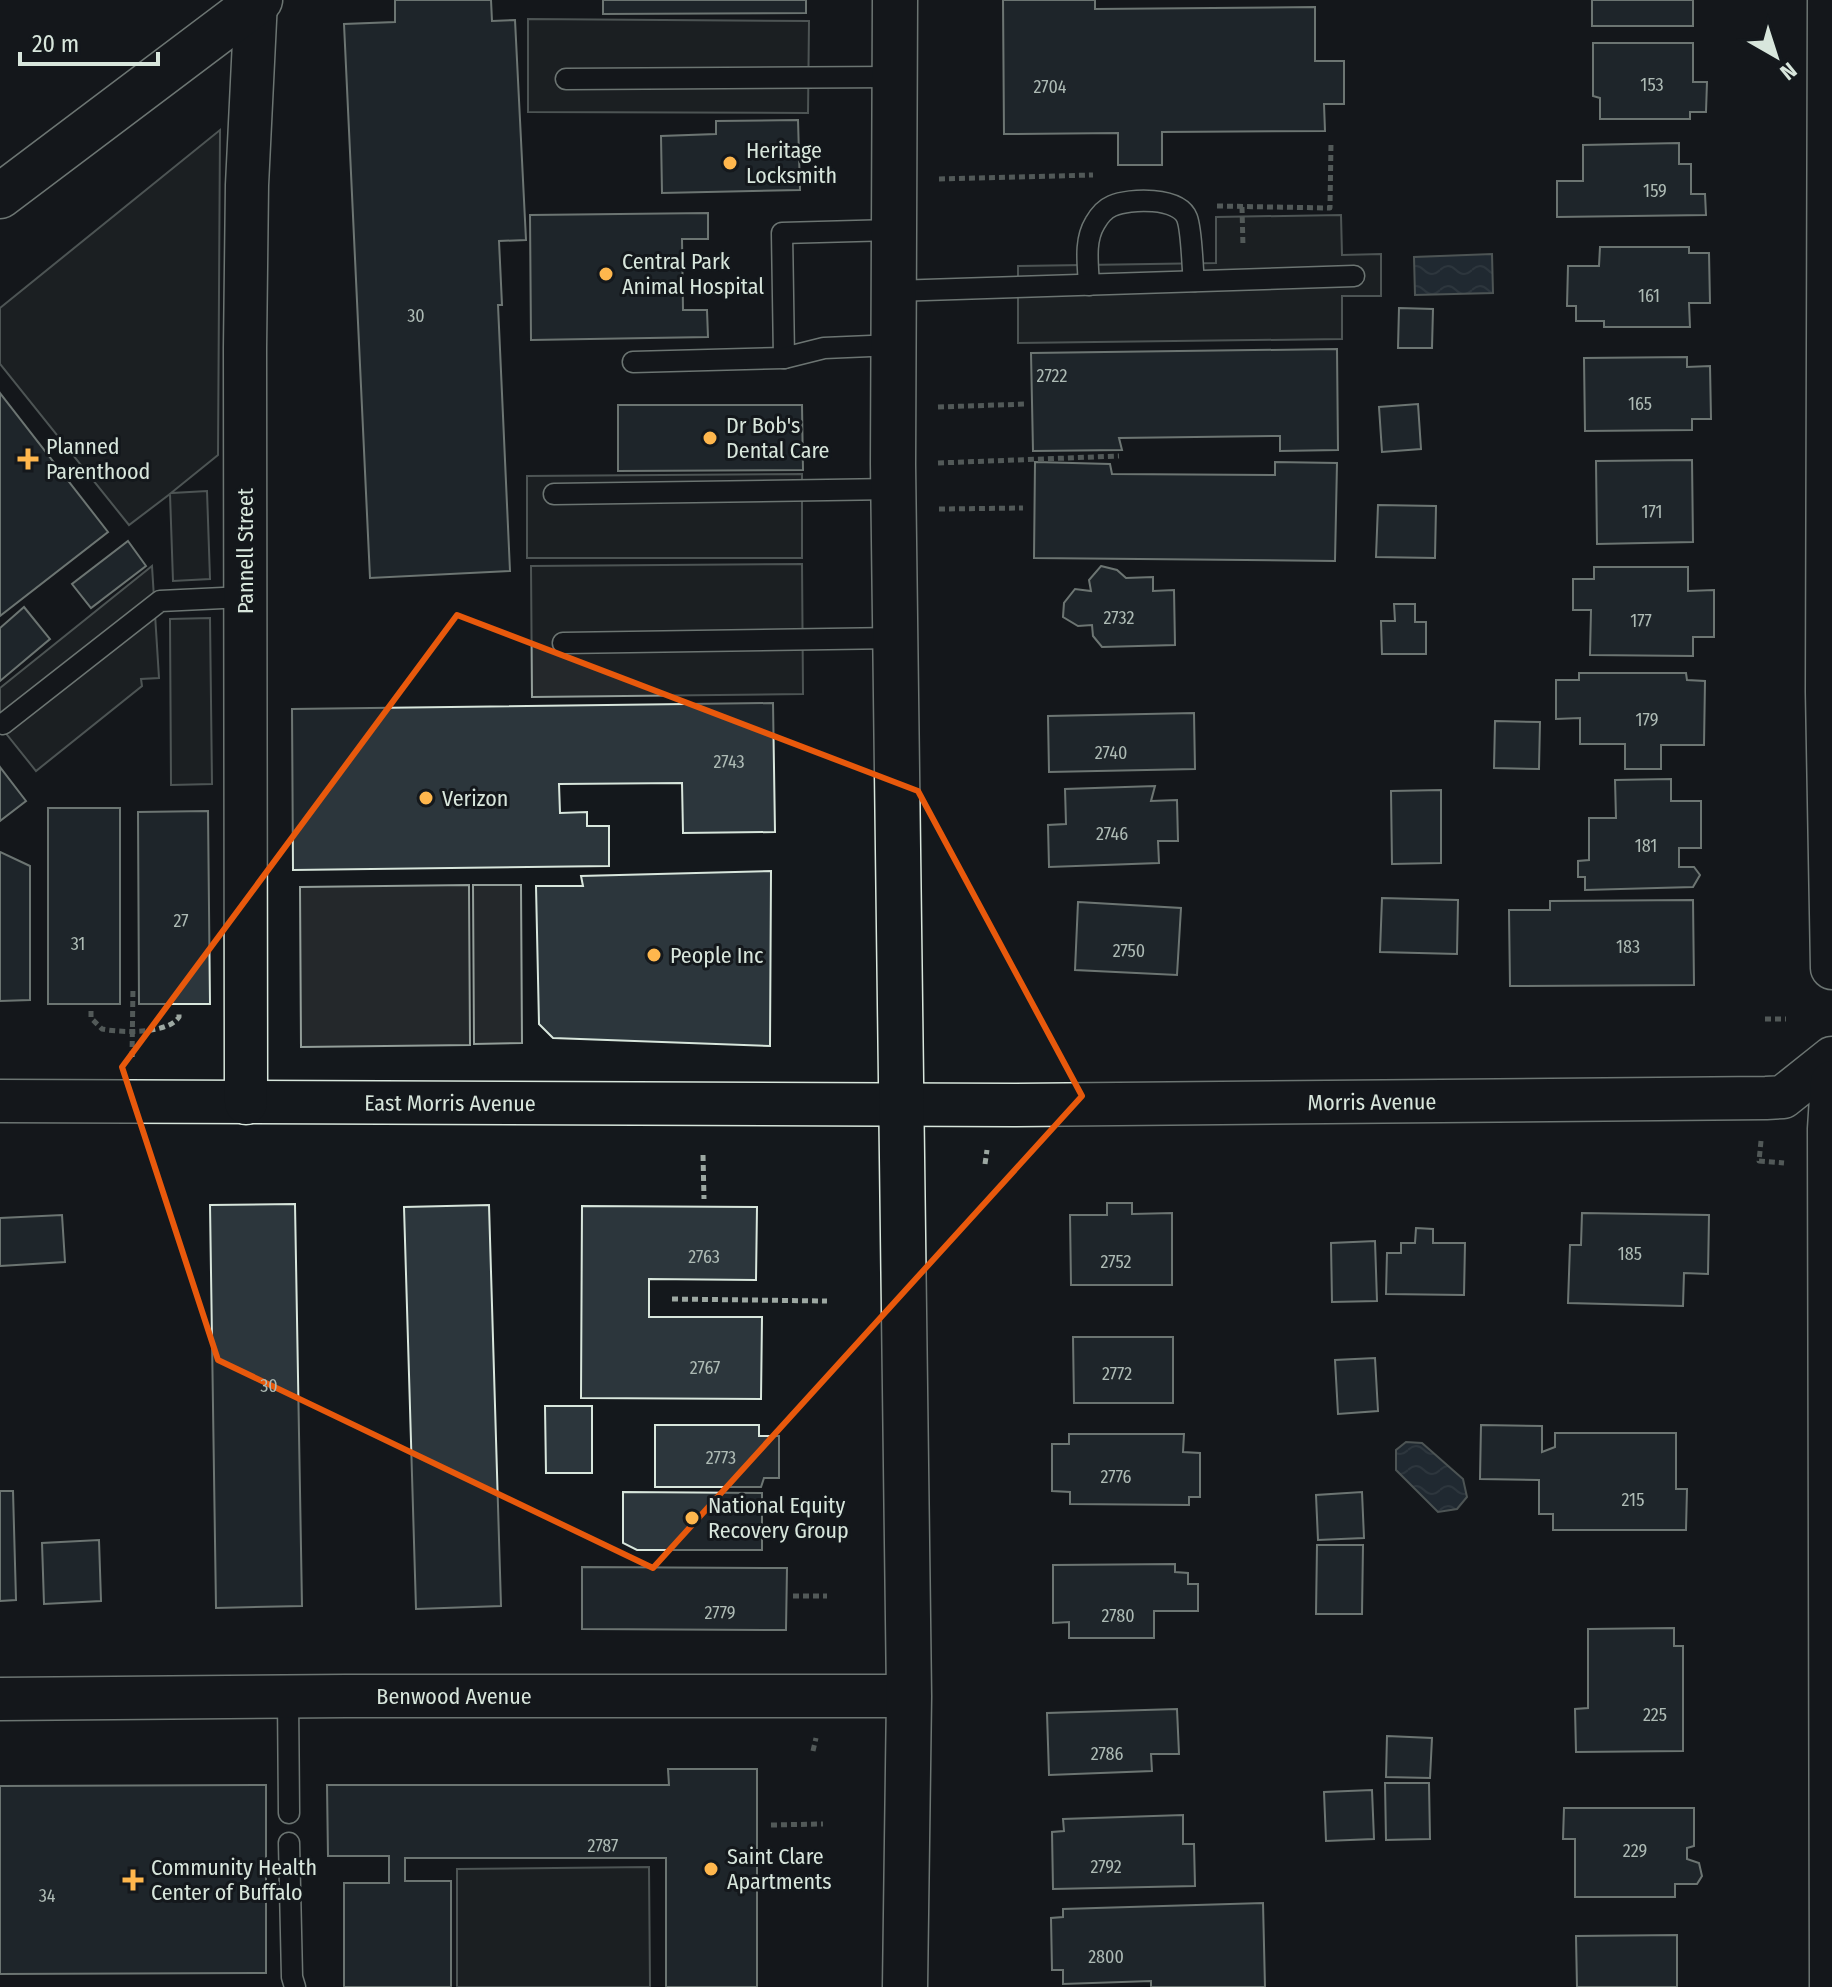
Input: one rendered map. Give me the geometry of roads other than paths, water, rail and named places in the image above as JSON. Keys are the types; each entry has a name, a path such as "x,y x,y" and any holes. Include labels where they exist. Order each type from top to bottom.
{"main road":[{"path":"895,0 893,489 909,1696 905,1987"},
{"path":"0,196 257,1"}],"street":[{"path":"1829,0 1827,692 1832,968"},
{"name":"Pannell Street","path":"246,1103 244,597 247,185 257,1"},
{"name":"Morris Avenue","path":"900,1103 1014,1105 1783,1097 1832,1058"},
{"path":"1831,1987 1829,1129 1832,1082"},
{"name":"East Morris Avenue","path":"0,1101 900,1103"},
{"name":"Benwood Avenue","path":"0,1699 909,1696"}],"lane":[{"path":"566,79 894,77"},
{"path":"1089,285 1090,233 1105,210 1125,202 1164,201 1181,210 1187,218 1194,281"},
{"path":"784,358 782,233 893,230"},
{"path":"894,291 1354,276"},
{"path":"633,362 784,358 824,348 894,345"},
{"path":"554,494 893,489"},
{"path":"3,724 160,601 244,597"},
{"path":"563,643 895,638"},
{"path":"288,1696 289,1813"},
{"path":"289,1843 292,1977 295,1987"}],"water":[{"path":"1492,254 1493,293 1415,295 1414,257"},
{"path":"1406,1442 1422,1443 1463,1479 1467,1497 1457,1509 1438,1512 1396,1470 1396,1450"}],"place":[{"name":"Heritage Locksmith","path":"730,163"},
{"name":"Central Park Animal Hospital","path":"606,274"},
{"name":"Dr Bob's Dental Care","path":"710,438"},
{"name":"Planned Parenthood","path":"28,459"},
{"name":"Verizon","path":"426,798"},
{"name":"People Inc","path":"654,955"},
{"name":"National Equity Recovery Group","path":"692,1518"},
{"name":"Saint Clare Apartments","path":"711,1869"},
{"name":"Community Health Center of Buffalo","path":"133,1880"}]}
